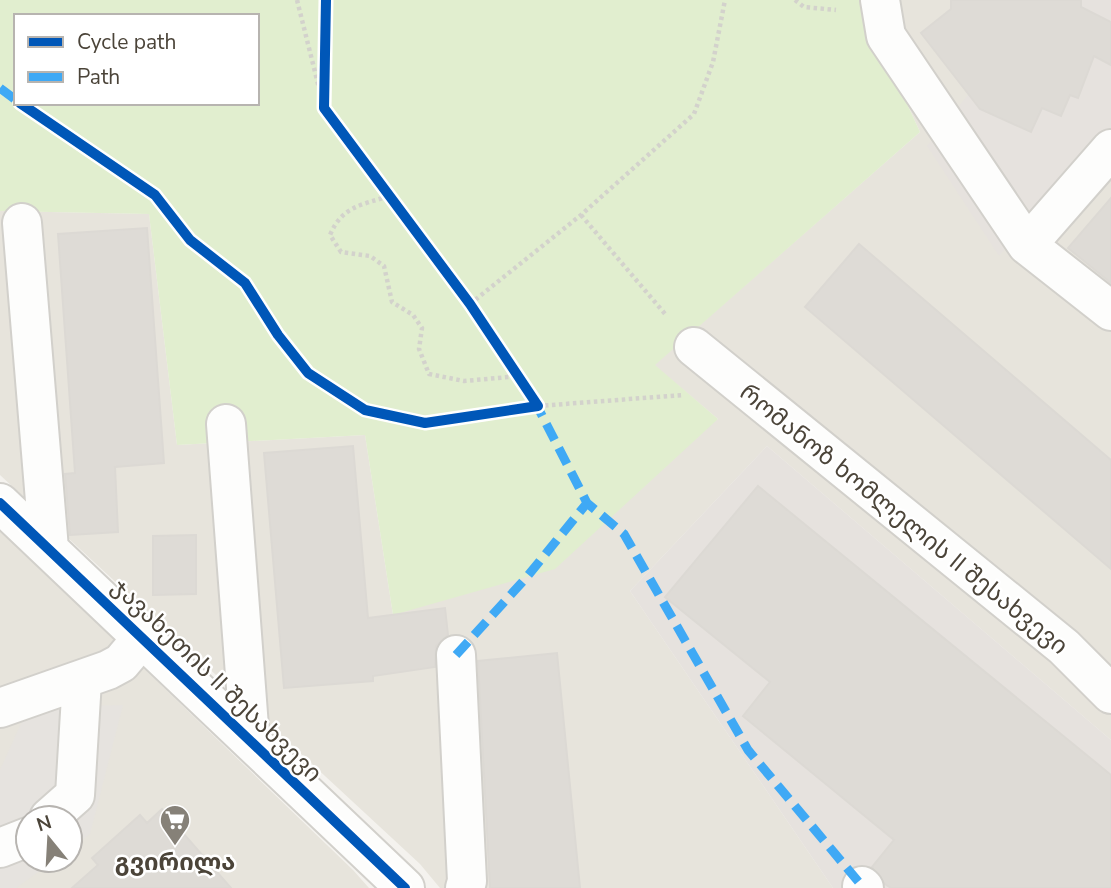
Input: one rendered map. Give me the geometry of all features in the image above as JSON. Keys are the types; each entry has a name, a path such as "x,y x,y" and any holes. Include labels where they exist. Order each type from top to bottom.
{"street":[{"path":"879,16 1027,245 1111,311"},
{"path":"1027,245 1111,149"},
{"path":"22,223 48,549"},
{"name":"რომანოზ ხომლელის II შესახვევი","path":"694,347 1063,647 1111,694"},
{"path":"226,424 250,740"},
{"name":"ჯავახეთის II შესახვევი","path":"0,503 405,888"},
{"path":"0,708 82,680 121,663 142,638"},
{"path":"456,654 467,881 465,888"},
{"path":"65,804 75,795 82,680"}],"path":[{"path":"297,0 324,108"},
{"path":"470,304 581,215 694,114 713,62 725,0"},
{"path":"795,0 804,7 879,16"},
{"path":"324,108 325,54"},
{"path":"389,196 359,206 337,218 330,235 341,252 370,256 384,267 392,302 413,315 422,328 419,349 429,374 464,382 520,376"},
{"path":"581,215 694,347"},
{"path":"538,406 714,393 727,375"}],"shaded area":[{"path":"859,0 1044,0 999,255 1111,128 1111,740 767,446 630,591 833,888 440,888 420,864 0,475 0,211 149,214 177,445 365,435 393,615 718,419 654,365 920,132"},
{"path":"1044,0 1111,0 1111,128 999,256 927,146"},
{"path":"767,446 1111,740 1111,888 833,888 630,591"},
{"path":"0,530 353,870 369,888 0,888"},
{"path":"123,705 90,834 84,838 84,804 14,804 14,874 36,874 16,888 0,888 0,770 28,708"}],"green space":[{"path":"0,0 859,0 920,132 655,365 718,419 555,569 393,615 365,435 177,445 149,214 0,211"}],"building":[{"path":"951,0 1081,0 1081,7 1111,22 1111,65 1094,56 1078,98 1070,95 1061,116 1042,108 1031,132 980,109 921,33 951,9"},
{"path":"1111,198 1111,283 1068,248"},
{"path":"147,228 164,463 115,467 118,532 70,535 65,474 75,473 58,234"},
{"path":"859,244 1111,460 1111,569 805,307"},
{"path":"353,446 368,618 445,608 448,635 436,646 435,667 373,676 373,681 284,688 264,453"},
{"path":"758,486 1111,775 1111,888 891,888 885,884 872,867 894,840 743,716 770,682 665,597"},
{"path":"196,535 196,594 153,595 153,536"},
{"path":"557,653 580,888 490,888 478,661"},
{"path":"162,809 231,888 72,888 98,865 92,858 140,815 147,823"}],"marked path":[{"path":"0,88 14,98"},
{"path":"534,400 587,503 624,534 748,750 862,886"},
{"path":"456,655 526,578 587,503"}],"cycle path":[{"path":"23,105 155,195 190,240 245,283 278,335 308,373 365,410 425,423 538,406 470,304 324,108 326,0"},
{"path":"0,503 405,888"}],"place":[{"name":"გვირილა","path":"175,847"}]}
